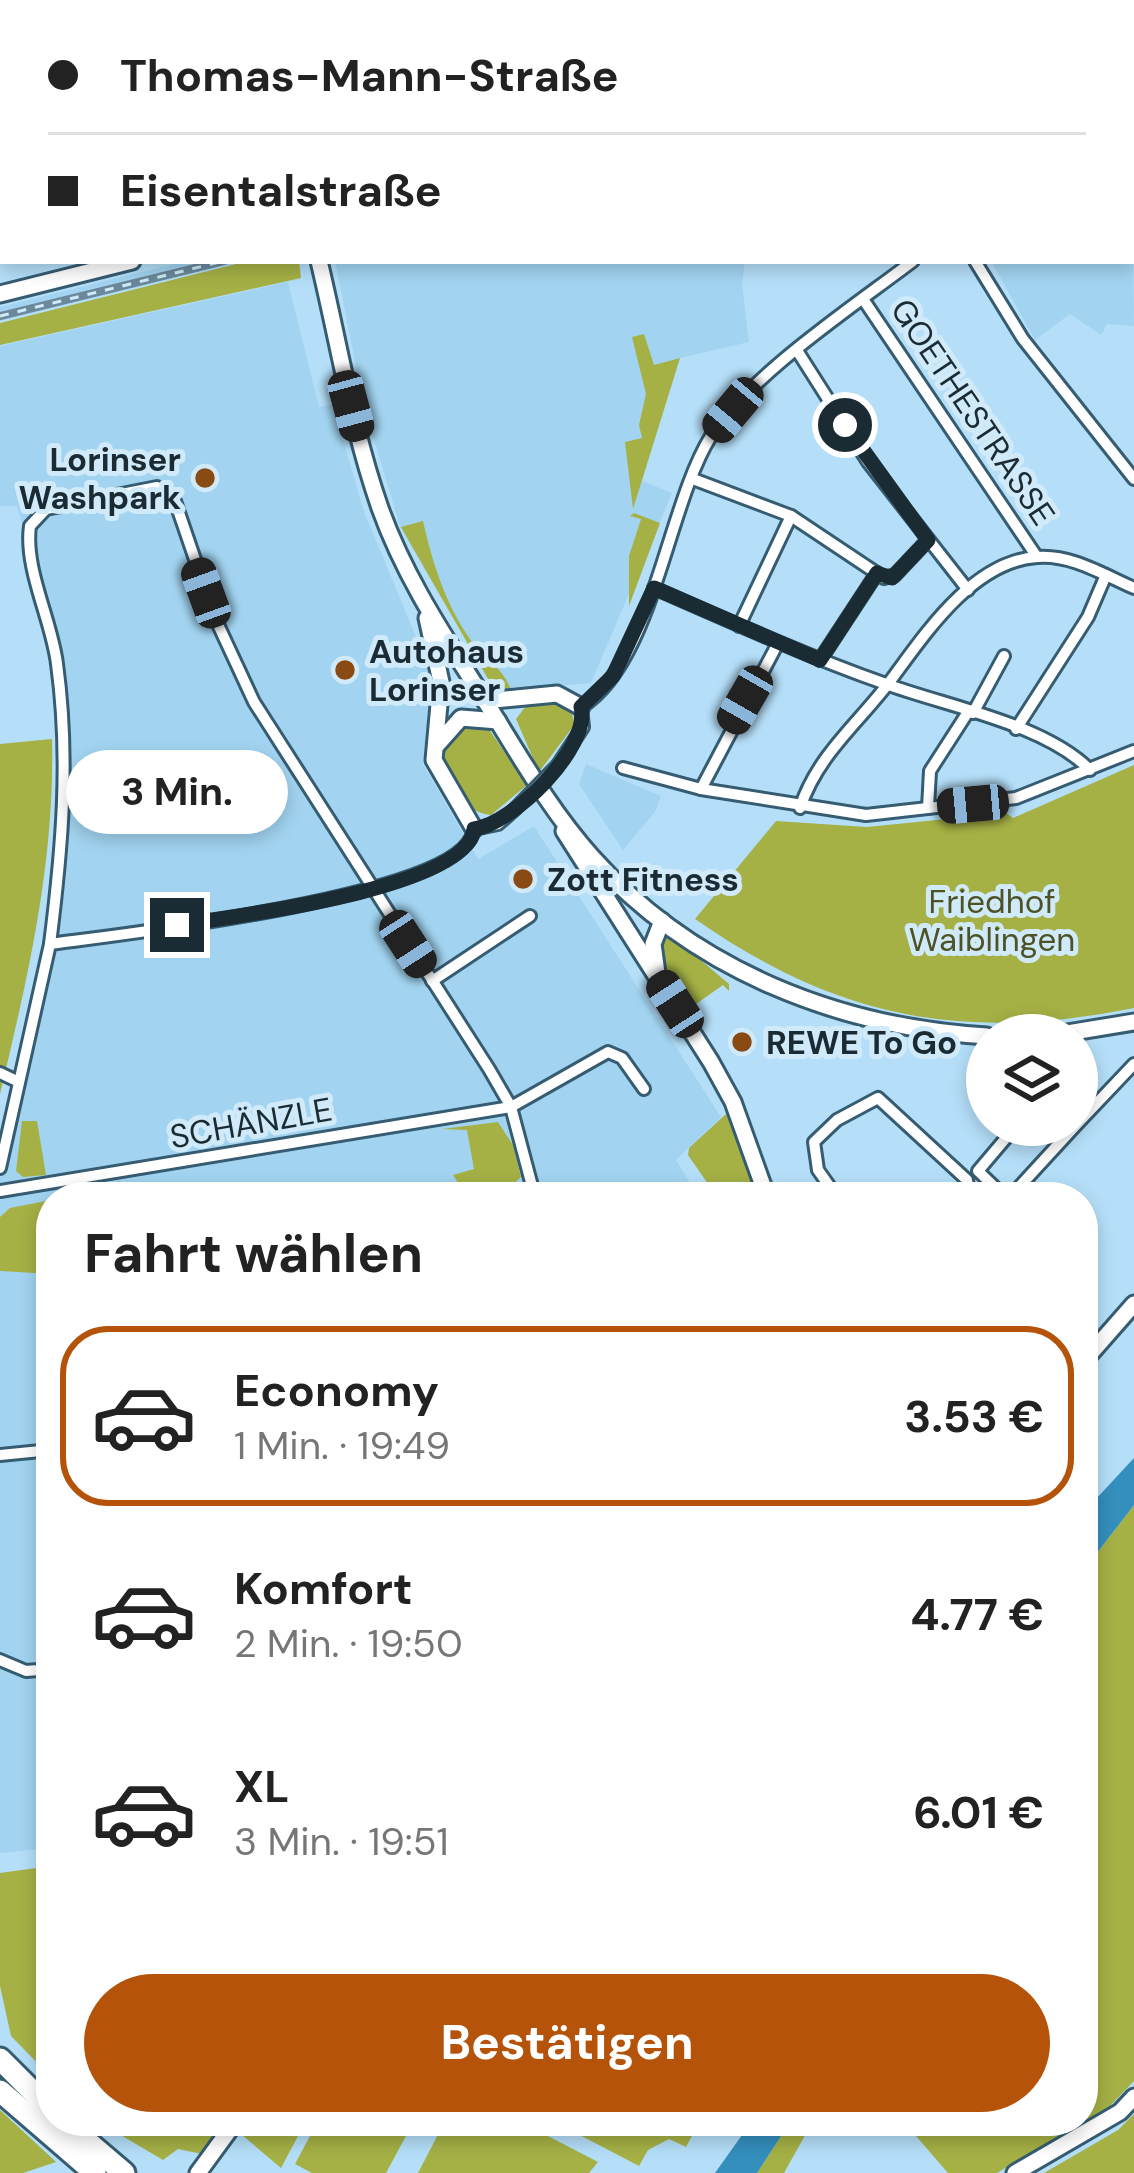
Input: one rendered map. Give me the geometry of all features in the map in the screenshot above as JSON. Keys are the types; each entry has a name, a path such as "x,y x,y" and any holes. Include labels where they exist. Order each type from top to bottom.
{"highway":[{"path":"0,2059 36,2095"},
{"path":"0,2091 36,2122"},
{"path":"52,2136 94,2173"},
{"path":"81,2136 124,2173"}],"main road":[{"path":"0,295 106,264"},
{"path":"320,264 370,475 398,554 509,739 560,816 611,877 662,921 743,974 882,1024 966,1034"},
{"path":"423,601 441,682 434,760 474,829"},
{"path":"485,701 522,701 556,694 581,707"},
{"path":"509,739 511,719 522,701"},
{"path":"434,760 443,732 461,718 481,715 498,721"},
{"path":"560,816 568,844 657,976 733,1102 762,1182"},
{"path":"657,976 653,944 662,921"},
{"path":"1098,1028 1134,1022"},
{"path":"1098,1345 1134,1304"},
{"path":"1098,2125 1134,2097"},
{"path":"202,2167 225,2136"},
{"path":"1015,2173 1079,2136"}],"street":[{"path":"50,944 373,889 464,849 474,829 498,824 558,765 583,727 581,707 613,676 654,588 712,434 798,352 910,264"},
{"path":"977,264 1023,339 1104,448 1134,479"},
{"name":"GOETHESTRASSE","path":"863,299 1037,557"},
{"path":"798,352 868,462 968,590"},
{"path":"693,479 791,516 892,578 928,540"},
{"path":"0,1168 50,944 65,824 66,739 57,658 29,526 46,508 149,488 173,496 208,602 244,683 511,1107 531,1182"},
{"path":"739,626 791,516"},
{"path":"800,808 813,770 888,685 920,639 968,590 1006,565 1037,557 1074,562 1134,588"},
{"path":"820,660 877,573"},
{"path":"1016,729 1088,617 1106,575"},
{"path":"654,588 820,660 1016,729 1077,756 1090,770"},
{"path":"701,789 778,643"},
{"path":"928,808 929,771 1004,656"},
{"path":"623,768 701,789 865,815 1016,798 1134,751"},
{"path":"432,981 530,916"},
{"path":"511,1107 608,1052 622,1058 644,1089"},
{"path":"1098,1095 1134,1064"},
{"path":"0,1073 19,1082"},
{"path":"826,1182 818,1170 814,1142 837,1120 878,1098 967,1182"},
{"name":"SCHÄNZLE","path":"60,1182 511,1107"},
{"path":"991,1182 978,1171 999,1146"},
{"path":"1022,1182 1056,1146"},
{"name":"SCHÄNZLE","path":"0,1192 36,1186"},
{"path":"0,1455 36,1451"},
{"path":"0,1660 36,1671"}],"shaded area":[{"path":"175,264 230,264 0,321 0,307"},
{"path":"336,264 745,264 742,284 749,342 680,358 642,481 672,493 591,683 495,691 400,527 364,406"},
{"path":"993,264 1133,264 1134,326 1107,324 1101,335 1070,314 1035,340"},
{"path":"288,282 319,407 333,404 363,509 431,673 423,764 478,859 534,826 721,1117 676,1160 690,1182 36,1182 36,1849 0,1853 0,1133 45,943 60,825 61,739 51,659 25,532 17,506 0,506 0,346"},
{"path":"586,764 661,796 655,812 623,850 579,784"},
{"path":"1134,1458 1134,1505 1098,1552 1098,1497"},
{"path":"741,2136 781,2136 757,2173 715,2173"}],"green space":[{"path":"236,264 299,264 301,278 0,345 0,323"},
{"path":"644,334 654,365 680,358 633,509 625,442 642,438 639,425 646,394 632,337"},
{"path":"634,513 660,523 629,606 629,556 641,519 630,516"},
{"path":"423,521 454,611 512,693 495,691 401,527"},
{"path":"542,701 570,708 575,724 539,772 516,719 526,706"},
{"path":"465,722 486,725 527,785 491,815 463,801 439,752"},
{"path":"52,739 44,874 0,1094 0,744"},
{"name":"Friedhof Waiblingen","path":"1134,765 1134,1008 1097,1014 966,1014 966,1021 904,1014 800,980 695,919 776,821 867,827 1006,813 1013,818"},
{"path":"665,930 729,984 729,991 723,985 696,1004 700,1011 680,998 661,965 660,941"},
{"path":"727,1113 732,1115 755,1182 707,1182 688,1155 689,1148"},
{"path":"22,1121 37,1121 46,1175 23,1177 16,1171"},
{"path":"498,1122 513,1145 521,1177 516,1182 457,1182 453,1175 474,1169 467,1130 442,1129"},
{"path":"36,1203 36,1273 0,1271 0,1217 10,1208"},
{"path":"1134,1505 1134,2081 1098,2113 1098,1552"},
{"path":"36,1868 36,2062 11,2036 0,1986 0,1873"},
{"path":"0,2110 56,2162 23,2173 0,2173"},
{"path":"1134,2114 1134,2173 1044,2173 1118,2130"},
{"path":"122,2136 216,2136 202,2154 178,2149 163,2160"},
{"path":"243,2136 298,2136 281,2168"},
{"path":"310,2136 406,2136 386,2173 312,2173 295,2164"},
{"path":"437,2136 548,2136 598,2162 589,2173 418,2173"},
{"path":"582,2136 692,2136 686,2147 669,2139 648,2150 639,2166"},
{"path":"781,2136 805,2136 784,2173 757,2173"},
{"path":"916,2136 1059,2136 997,2173 948,2173"}],"railway":[{"path":"0,316 212,264"}],"place":[{"name":"Lorinser Washpark","path":"205,478"},
{"name":"Autohaus Lorinser","path":"345,670"},
{"name":"Zott Fitness","path":"523,879"},
{"name":"REWE To Go","path":"742,1042"}],"route":[{"path":"177,925 352,896 464,849 474,829 498,824 558,765 583,727 581,707 598,697 613,676 654,588 820,660 877,573 892,578 928,540 845,425"}]}
